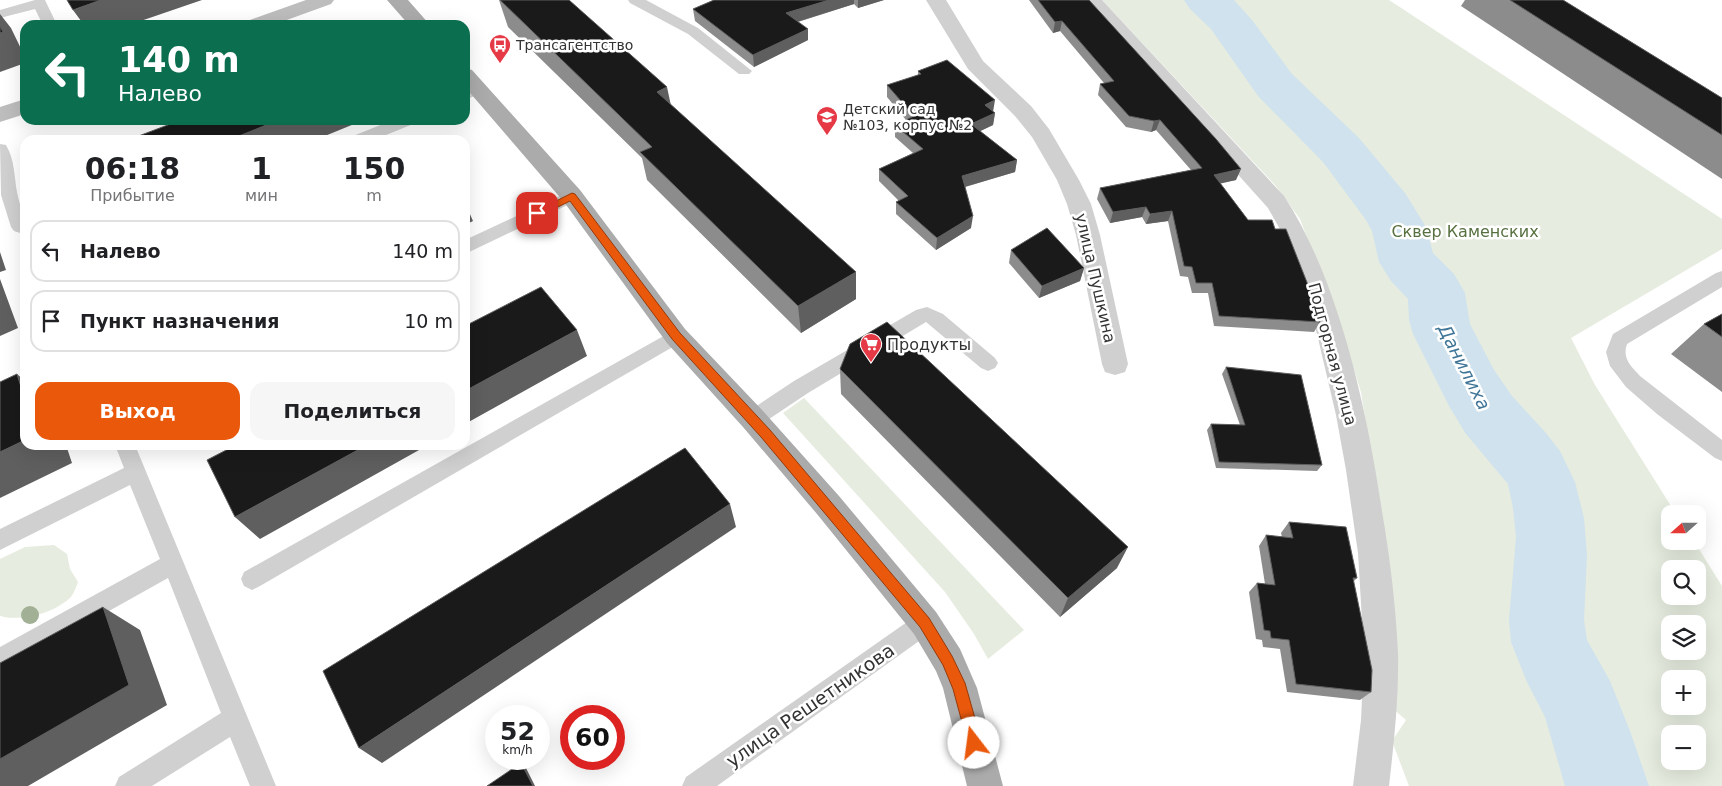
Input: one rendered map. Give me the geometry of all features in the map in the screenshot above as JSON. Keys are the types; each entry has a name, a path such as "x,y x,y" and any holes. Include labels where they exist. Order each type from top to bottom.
{"main road":[{"path":"268,20 324,0"},
{"path":"397,0 415,20"},
{"path":"470,87 572,196 676,336 753,419 925,622 948,660 960,688 985,786"},
{"path":"0,115 20,108"}],"street":[{"name":"улица Пушкина","path":"936,0 975,65 1023,111 1041,134 1068,180 1079,204 1088,235 1115,364"},
{"name":"Подгорная улица","path":"1091,0 1276,202 1290,222 1306,259 1342,376 1360,455 1368,508 1377,588 1380,654 1379,707 1372,786"}],"lane":[{"path":"635,0 693,31 744,71"},
{"path":"0,14 44,2 49,20"},
{"path":"371,135 395,125"},
{"path":"0,149 4,157 9,195 20,227"},
{"path":"470,246 572,196"},
{"path":"1722,278 1620,339 1615,348 1617,361 1630,379 1722,452"},
{"path":"753,419 801,387 923,315 932,316 988,363"},
{"path":"252,579 676,336"},
{"path":"127,450 263,786"},
{"path":"0,540 137,471"},
{"path":"0,660 174,562"},
{"name":"улица Решетникова","path":"695,786 925,622"},
{"path":"128,786 236,718"}],"green space":[{"name":"Сквер Каменских","path":"1102,0 1389,0 1722,219 1722,249 1571,338 1595,385 1670,505 1661,505 1661,550 1700,550 1706,560 1661,560 1661,605 1706,605 1706,560 1722,586 1722,786 1409,786 1392,741 1406,720 1392,708 1392,588 1361,392 1340,325 1300,219 1275,185"},
{"path":"804,398 1024,630 988,659 974,634 945,592 783,413"},
{"path":"54,545 67,554 70,569 78,582 71,597 56,608 37,615 18,618 0,616 0,559 25,547"}],"building":[{"path":"67,0 101,0 73,10"},
{"path":"500,0 569,0 667,87 657,92 856,272 798,306 640,152 652,147"},
{"path":"714,0 829,0 786,13 808,29 753,55 693,9"},
{"path":"1038,0 1089,0 1216,139 1241,169 1214,175 1248,220 1272,220 1275,229 1286,229 1310,290 1320,322 1219,316 1212,283 1196,283 1192,267 1184,266 1172,211 1150,214 1146,207 1113,212 1100,188 1202,168 1160,120 1154,121 1129,116 1100,84 1114,81 1062,21 1055,22"},
{"path":"1510,0 1563,0 1722,98 1722,135"},
{"path":"947,60 995,100 985,105 995,113 971,124 1017,160 962,176 973,216 937,238 896,202 908,196 879,169 923,149 895,125 914,116 887,85 921,74 918,71"},
{"path":"168,125 266,125 242,135 141,135"},
{"path":"1047,228 1084,268 1042,286 1011,250"},
{"path":"541,287 577,330 470,388 470,323"},
{"path":"1722,314 1722,337 1704,324"},
{"path":"887,322 1128,547 1068,598 840,369 850,344"},
{"path":"1226,367 1301,375 1322,465 1219,462 1211,424 1245,425"},
{"path":"17,374 20,384 20,442 0,452 0,382"},
{"path":"685,448 730,504 359,748 323,671"},
{"path":"226,450 358,450 235,517 207,460"},
{"path":"1289,522 1346,527 1357,578 1353,578 1372,670 1371,692 1296,684 1289,640 1271,638 1270,631 1264,630 1257,583 1275,585 1266,535 1293,538"},
{"path":"103,607 129,685 0,759 0,663"},
{"path":"511,770 525,770 533,786 487,786"}],"waterway":[{"name":"Данилиха","path":"1206,0 1227,19 1275,85 1351,162 1386,207 1398,227 1408,262 1435,293 1438,302 1440,324 1471,388 1489,415 1523,453 1537,472 1546,499 1550,527 1551,566 1547,620 1549,642 1557,663 1575,692 1582,709 1607,786"}],"place":[{"name":"Трансагентство","path":"500,64"},
{"name":"Детский сад №103, корпус №2","path":"827,136"},
{"name":"Прoдукты","path":"871,363"}],"route":[{"path":"537,213 572,196 676,336 753,419 897,588 925,622 948,660 960,688 974,743"}]}
